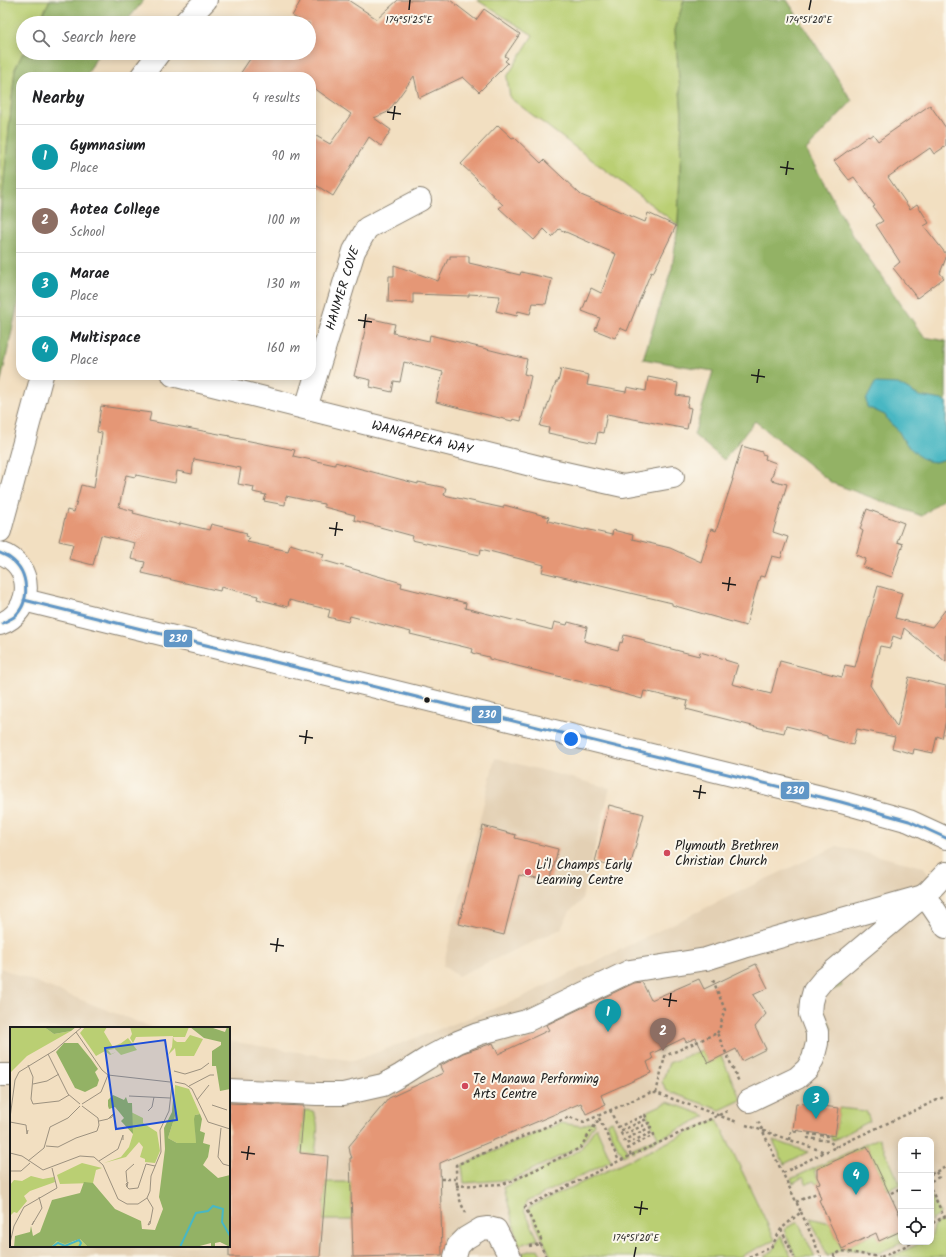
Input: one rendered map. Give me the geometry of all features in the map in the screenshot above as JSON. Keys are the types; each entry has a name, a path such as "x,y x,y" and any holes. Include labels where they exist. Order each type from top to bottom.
{"street":[{"path":"191,16 206,0"},
{"path":"145,72 154,60"},
{"name":"HANMER COVE","path":"316,375 354,251 367,228 420,200"},
{"path":"0,531 41,380"},
{"name":"WANGAPEKA WAY","path":"193,380 535,466 624,486 673,477"},
{"name":"HANMER COVE","path":"306,408 315,380"},
{"path":"0,553 14,560 21,569 25,579 26,590 20,609 14,616 6,622 0,624"},
{"path":"24,600 841,802 909,822 946,838"},
{"path":"745,1094 797,1078 808,1069 813,1059 817,1043 817,1032 810,1014 814,991 822,980 923,896 946,873"},
{"path":"923,896 932,906 946,927"},
{"path":"230,1090 343,1094 383,1085 458,1042 478,1034 526,1021 630,971 706,959 923,896"},
{"path":"0,1074 10,1075"},
{"path":"455,1257 458,1246 466,1238 481,1228 496,1230 510,1257"}],"path":[{"path":"656,1093 665,1056 718,1034 722,1026 721,1018 725,1010 706,959"},
{"path":"718,1034 821,1257"},
{"path":"477,1231 463,1208 456,1186 456,1165 569,1117 584,1122 649,1093 656,1093 825,1152"},
{"path":"546,1257 540,1244 540,1239 525,1207 619,1161 719,1115 745,1094"},
{"path":"783,1173 946,1096"},
{"path":"610,1110 618,1127 645,1115 647,1119 620,1131 622,1135 649,1123 651,1127 624,1140 626,1144 653,1132 654,1135 628,1148 631,1156"},
{"path":"598,1117 619,1161"},
{"path":"456,1186 501,1184 510,1182 580,1148 598,1117"},
{"path":"790,1140 792,1131 798,1132 798,1130"},
{"path":"827,1134 827,1136 808,1134 808,1138 828,1141 837,1147"},
{"path":"934,1180 939,1177 936,1172 946,1167"},
{"path":"441,1179 456,1179"},
{"path":"891,1193 898,1190"},
{"path":"796,1202 819,1192"},
{"path":"934,1195 945,1216 934,1222"},
{"path":"750,1257 772,1246 781,1229 801,1212"},
{"path":"781,1229 794,1257"},
{"path":"536,1245 540,1244"},
{"path":"835,1257 834,1255 842,1251 880,1257 907,1245"}],"shaded area":[{"name":"Li'l Champs Early Learning Centre","path":"495,758 610,788 581,902 570,911 561,929 458,976 443,966"},
{"path":"837,846 924,867 946,907 946,1257 0,1257 0,968 150,1027 10,1027 10,1247 230,1247 230,1041 354,1061 514,1001"}],"green space":[{"path":"0,0 50,0 42,16 16,16 16,60 20,60 15,69 0,220"},
{"path":"50,0 144,0 131,16 42,16"},
{"path":"477,0 684,0 675,30 682,115 678,225 510,98 507,77 533,35"},
{"path":"684,0 787,0 852,101 806,150 853,236 924,337 946,341 946,497 922,516 832,483 755,421 724,460 694,435 713,371 643,359 672,268 678,225 682,115 675,30"},
{"path":"20,60 95,60 89,72 16,72 16,313 0,385 0,220 15,69"},
{"path":"838,978 842,986 822,997 820,1004 832,1029 828,1032 819,1008 820,1002 821,997 825,991"},
{"path":"702,1050 708,1063 721,1056 741,1100 720,1110 667,1091 662,1082 669,1063"},
{"path":"668,1102 706,1116 632,1152 631,1149 658,1137 646,1112"},
{"path":"839,1108 866,1111 870,1121 834,1140 831,1139 831,1135 835,1135"},
{"path":"304,1110 313,1111 317,1121 315,1154 300,1154"},
{"path":"717,1119 775,1240 739,1257 551,1257 528,1208"},
{"path":"593,1121 594,1124 579,1147 509,1181 504,1180 464,1183 462,1165 561,1123 581,1126"},
{"path":"612,1121 628,1153 623,1156 620,1150 619,1151 607,1123"},
{"path":"596,1127 611,1161 526,1202 524,1210 538,1239 519,1245 504,1187 580,1150"},
{"path":"879,1138 898,1180 898,1185 888,1190 867,1146 814,1171 820,1183 816,1184 814,1181 807,1184 803,1177 793,1183 791,1179"},
{"path":"773,1140 808,1152 784,1164"},
{"path":"326,1182 351,1182 352,1220 323,1220"},
{"path":"934,1201 940,1213 934,1218"},
{"path":"810,1218 830,1223 842,1249 876,1233 879,1240 898,1232 898,1244 879,1253 843,1249 829,1255 828,1257"},
{"path":"946,1219 946,1257 890,1257 916,1245 934,1245 935,1224"},
{"path":"798,1222 815,1257 796,1257 784,1230"},
{"path":"781,1235 791,1256 764,1257 772,1251"},
{"path":"538,1249 542,1257 523,1257 522,1253"}],"water":[{"path":"875,383 898,384 919,396 946,402 946,459 935,462 921,458 909,447 898,430 889,422 885,415 867,407 866,400"}],"building":[{"path":"301,0 348,0 377,19 398,0 450,0 476,20 484,9 520,34 505,56 508,58 505,61 508,63 479,92 463,77 419,98 414,76 388,112 374,118 391,130 381,146 369,137 333,196 316,185 316,136 330,144 351,114 316,90 316,72 241,72 249,60 316,60 316,16 292,16"},
{"path":"930,105 946,128 946,146 934,154 930,148 888,177 910,209 917,204 929,223 924,226 946,254 946,258 940,273 944,278 917,298 893,268 900,262 876,225 883,221 873,207 875,206 854,177 849,180 834,161 868,136 869,137 873,134 878,141"},
{"path":"498,125 512,138 514,137 541,163 544,160 581,195 645,222 648,213 676,226 653,273 651,272 627,331 620,328 615,338 595,330 600,318 582,311 591,288 601,293 616,254 559,229 552,237 544,229 534,240 499,208 503,205 461,164"},
{"path":"450,256 469,256 469,263 520,275 521,272 552,279 546,304 533,303 530,314 518,311 517,316 496,311 500,296 469,294 469,296 413,294 413,303 388,302 389,276 394,276 394,265 438,281 448,259 450,259"},
{"path":"368,318 395,324 393,333 429,341 430,335 527,359 524,374 531,376 521,421 513,419 512,421 436,402 443,372 404,362 400,382 394,381 392,392 370,387 371,380 354,376"},
{"path":"561,369 589,375 587,385 626,392 627,387 646,391 648,377 678,383 676,395 689,397 687,407 691,408 687,429 607,414 603,433 598,432 596,443 548,433 549,428 540,426 556,382 558,382"},
{"path":"101,406 151,413 149,421 295,450 293,456 335,465 335,462 418,484 418,482 446,488 444,495 503,508 504,505 549,517 548,521 585,530 612,535 613,530 633,535 632,539 670,548 701,562 711,529 716,531 742,446 762,452 762,454 766,455 765,459 776,463 771,480 787,484 773,532 788,537 781,558 772,556 765,577 760,576 746,626 672,605 672,603 542,572 544,565 481,549 480,555 412,540 413,536 354,520 355,515 324,507 324,504 286,496 285,505 264,501 266,495 253,492 254,487 238,484 241,468 194,459 192,474 177,471 175,483 136,475 135,477 126,475 119,507 134,511 133,513 180,525 180,523 209,530 211,524 247,533 246,536 249,537 247,542 288,551 290,544 324,554 322,560 402,583 401,587 466,603 465,608 552,630 554,622 567,625 568,622 587,627 584,641 618,650 624,635 644,640 644,642 699,656 700,652 725,659 738,664 732,684 771,694 780,661 842,677 845,665 855,667 878,586 902,593 895,618 932,627 946,609 946,662 904,628 901,639 893,636 890,648 880,646 870,685 897,727 909,677 946,686 946,720 942,738 937,736 933,753 914,749 913,754 892,748 895,737 857,729 853,745 827,738 827,736 786,726 784,733 760,728 686,709 688,701 644,691 642,699 609,690 610,689 489,659 489,657 472,653 473,649 410,634 411,632 350,616 348,622 328,617 330,610 289,600 288,607 257,599 258,596 221,587 220,591 142,573 145,562 131,559 135,543 101,535 93,565 69,559 73,544 59,541 67,510 74,512 81,485 94,488 102,433 97,432"},
{"path":"867,509 904,523 897,542 903,544 892,577 863,567 866,559 856,555 863,531 860,529"},
{"path":"609,805 644,814 629,871 595,862"},
{"path":"483,826 516,835 515,838 558,849 550,882 519,875 504,935 459,924"},
{"path":"756,964 768,988 753,995 766,1014 755,1027 766,1049 742,1061 736,1049 708,1063 696,1038 686,1042 684,1038 651,1054 653,1059 647,1062 651,1073 601,1095 605,1105 586,1114 581,1103 440,1163 442,1255 353,1257 350,1158 352,1158 349,1146 389,1098 443,1073 440,1066 463,1053 493,1043 498,1054 549,1030 546,1025 634,983 642,982 651,1000 699,979 704,989"},
{"path":"230,1103 304,1106 300,1153 328,1156 320,1257 229,1257"},
{"path":"796,1103 839,1108 835,1136 793,1130"},
{"path":"867,1146 898,1212 898,1232 879,1241 876,1233 842,1249 819,1200 821,1199 816,1184 820,1183 817,1177 817,1169"}],"transit line":[{"name":"230","path":"0,553 9,557 17,565 21,571 26,587 23,603 19,611 14,617 3,623"},
{"name":"230","path":"24,600 841,802 909,821 946,838"}],"place":[{"name":"Plymouth Brethren Christian Church","path":"667,853"},
{"name":"Li'l Champs Early Learning Centre","path":"528,872"},
{"name":"Gymnasium","path":"608,1032"},
{"name":"Aotea College","path":"663,1051"},
{"name":"Te Manawa Performing Arts Centre","path":"465,1086"},
{"name":"Marae","path":"816,1119"},
{"name":"Multispace","path":"856,1195"}]}
